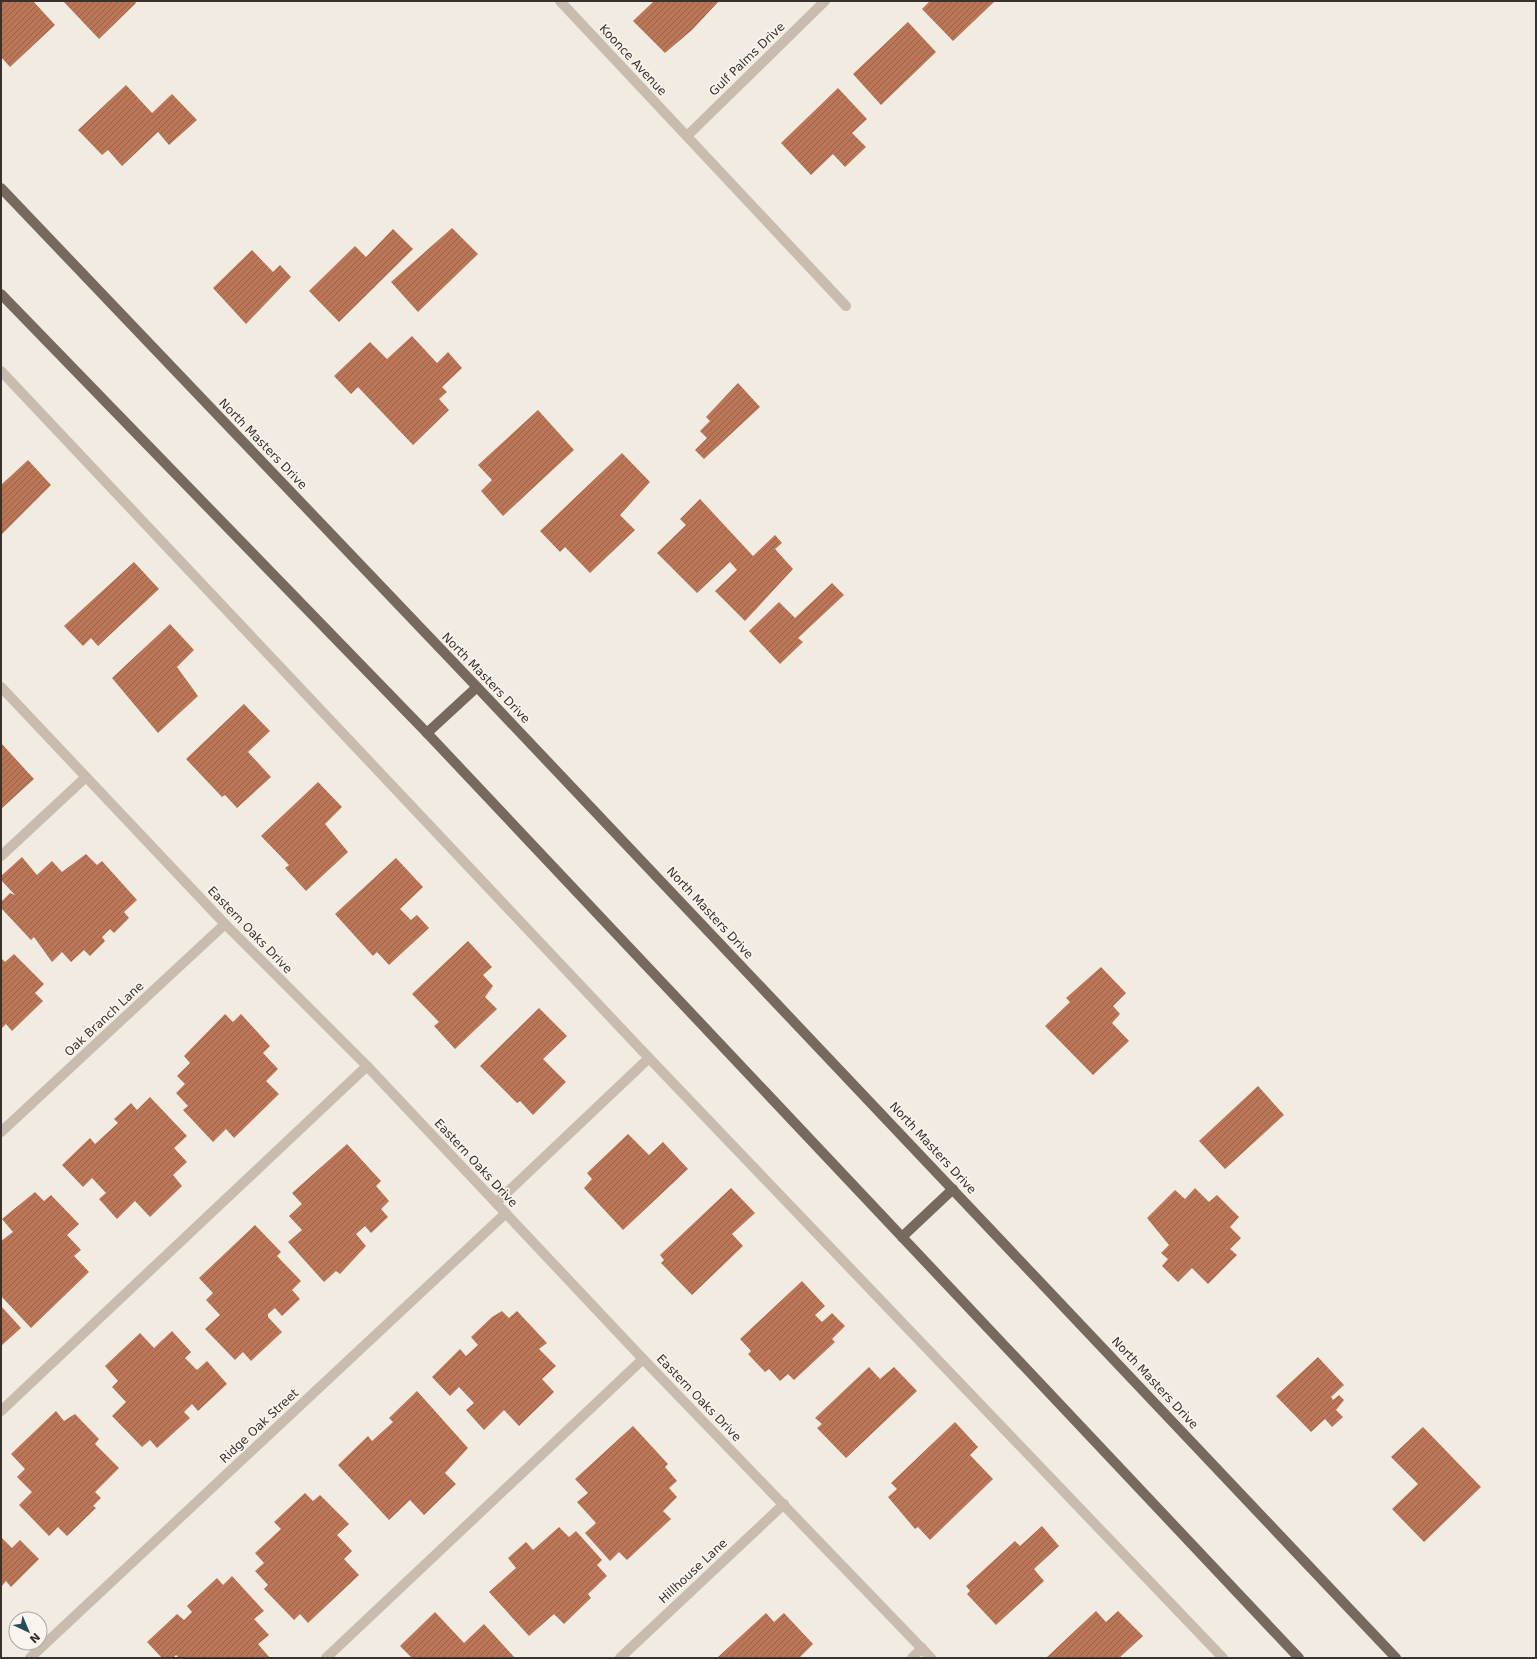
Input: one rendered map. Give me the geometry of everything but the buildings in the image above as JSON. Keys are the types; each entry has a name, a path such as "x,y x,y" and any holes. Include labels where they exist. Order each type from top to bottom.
{"main road":[{"name":"North Masters Drive","path":"1,188 477,687 1396,1658"},
{"path":"1,294 427,733 1299,1658"},
{"path":"427,733 477,687"},
{"path":"902,1237 953,1189"}],"street":[{"name":"Koonce Avenue","path":"560,1 846,306"},
{"name":"Gulf Palms Drive","path":"687,136 825,1"},
{"path":"1,372 649,1058 1223,1658"},
{"name":"Eastern Oaks Drive","path":"1,687 225,924 366,1066 643,1359 931,1658"},
{"path":"1,856 86,777"},
{"name":"Oak Branch Lane","path":"1,1132 225,924"},
{"path":"496,1203 649,1058"},
{"path":"1,1411 366,1066"},
{"name":"Ridge Oak Street","path":"30,1658 506,1213"},
{"path":"326,1658 643,1359"},
{"name":"Hillhouse Lane","path":"620,1658 784,1504"},
{"path":"912,1658 922,1648"}]}
